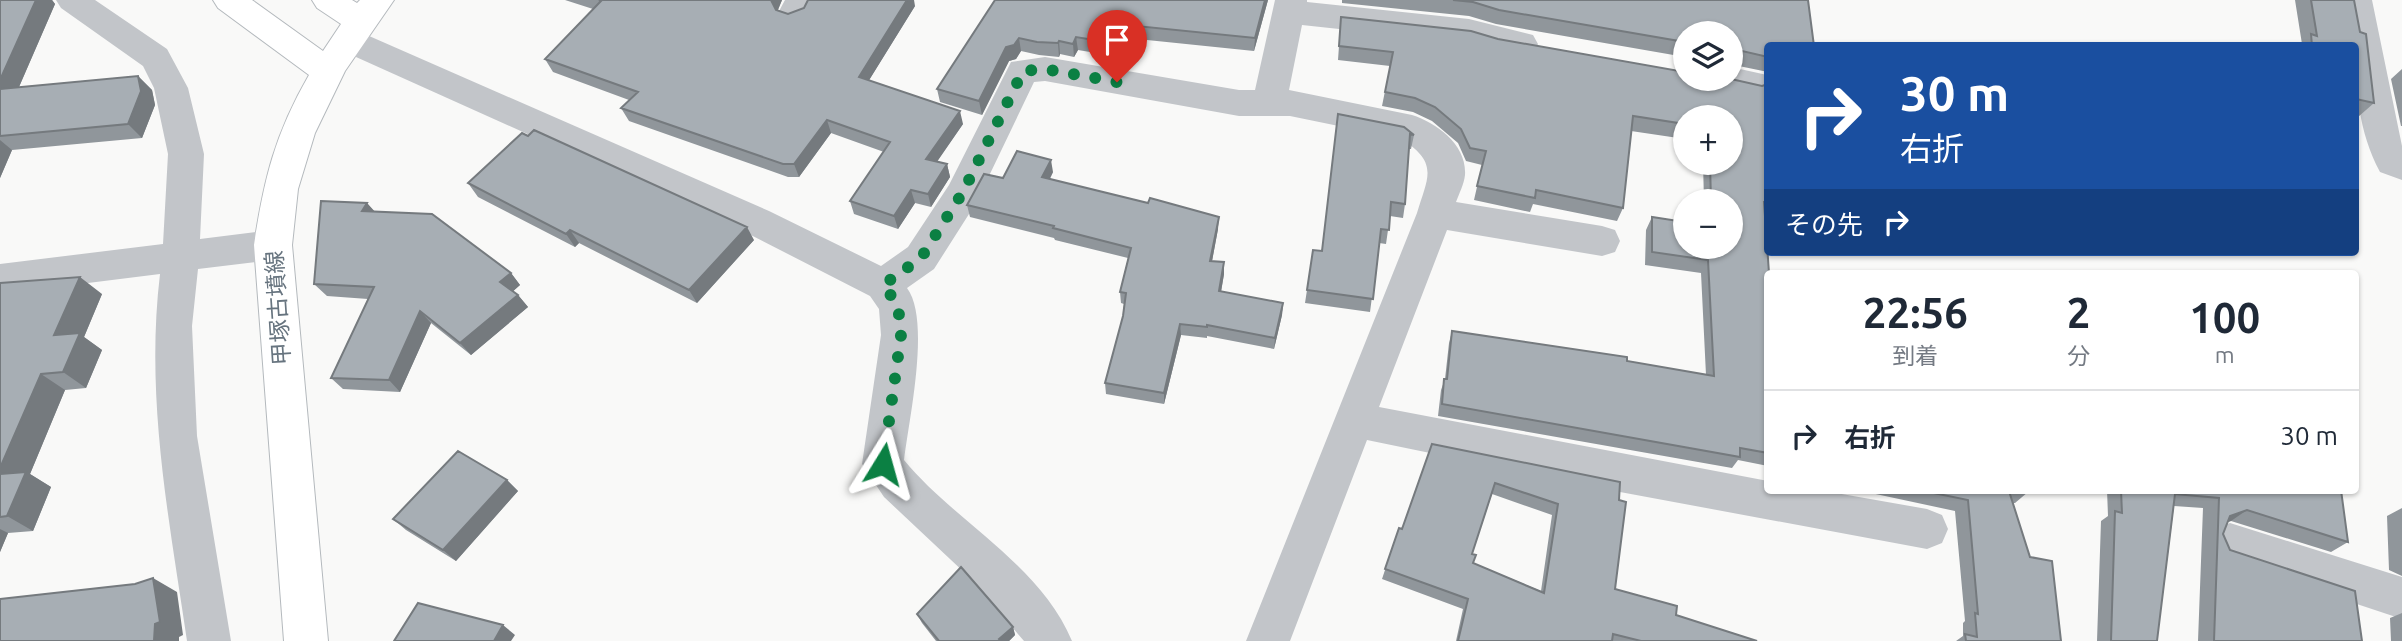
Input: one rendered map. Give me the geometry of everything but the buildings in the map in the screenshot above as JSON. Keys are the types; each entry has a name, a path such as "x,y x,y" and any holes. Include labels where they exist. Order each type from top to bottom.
{"main road":[{"path":"229,0 329,72"},
{"path":"328,0 362,20"},
{"name":"甲塚古墳線","path":"306,641 273,245 282,180 299,128 329,72 362,20"}],"street":[{"path":"72,0 155,58 171,89 186,154 181,257 173,326 177,436 209,641"},
{"path":"2356,0 2383,143 2398,164"},
{"path":"1269,103 1289,6 1469,31 1495,39 1550,48"},
{"path":"362,20 883,285 898,305 901,335 883,464 894,481 975,554 1032,614 1050,641"},
{"path":"883,285 921,258 963,192 1023,71 1045,69 1238,103 1290,103 1412,128 1430,140 1444,156 1447,174 1435,213 1268,641"},
{"path":"2359,150 2398,164"},
{"path":"1435,213 1602,241"},
{"path":"0,279 273,245"},
{"path":"1356,420 1620,473 1927,529"},
{"path":"2230,543 2402,598"}],"route":[{"path":"883,464 901,335 898,305 883,285 921,258 963,192 1023,71 1045,69 1117,82"}]}
